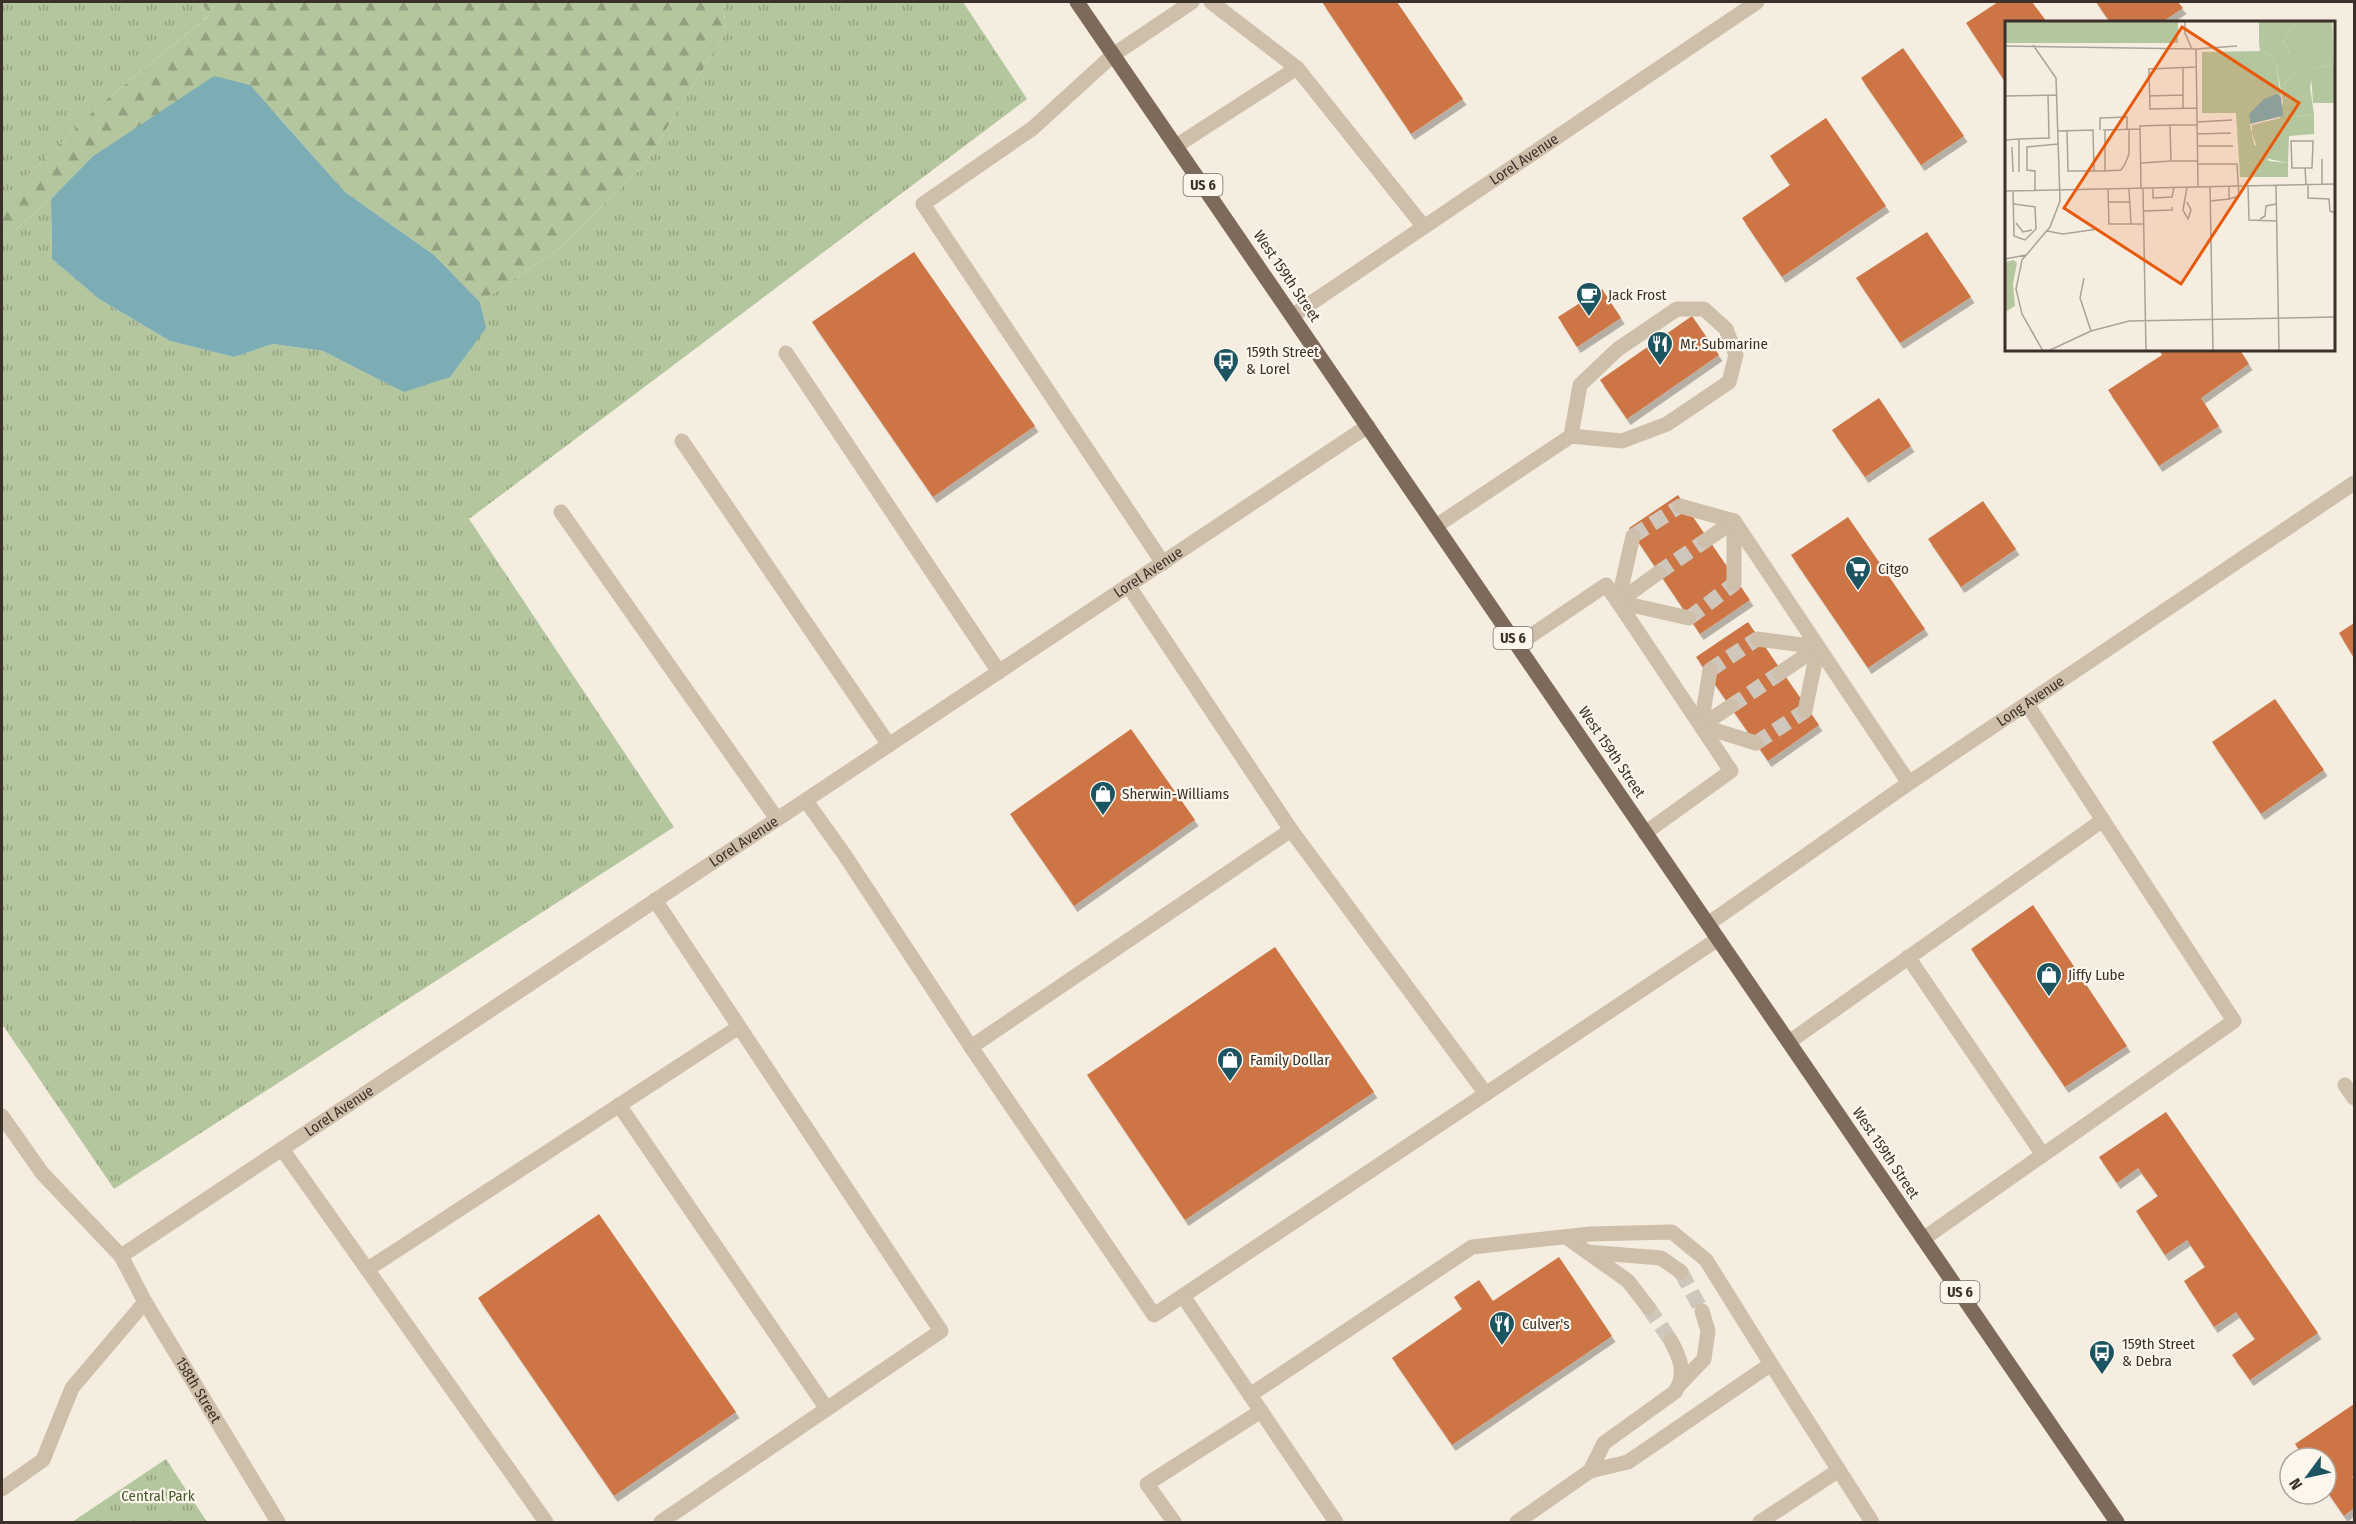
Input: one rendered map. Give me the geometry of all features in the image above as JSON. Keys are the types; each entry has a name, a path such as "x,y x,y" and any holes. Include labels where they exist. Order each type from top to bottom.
{"main road":[{"name":"West 159th Street","path":"1077,2 2117,1522"}],"street":[{"path":"1163,563 923,204 1034,129 1113,55 1192,2"},
{"path":"1211,2 1297,68 1424,227"},
{"name":"Lorel Avenue","path":"1292,316 1758,2"},
{"path":"1176,146 1297,68"},
{"path":"1436,526 1571,436 1622,441 1667,424 1729,382 1736,355 1726,329 1704,309 1677,309 1618,349 1580,385 1571,436"},
{"path":"786,353 999,672"},
{"name":"Lorel Avenue","path":"121,1256 1368,426"},
{"path":"682,441 889,745"},
{"name":"Long Avenue","path":"1708,924 1910,783 2355,483"},
{"path":"1680,506 1734,521 1910,783"},
{"path":"561,512 777,819"},
{"path":"1705,541 1734,521"},
{"path":"1734,521 1734,584"},
{"path":"1618,602 1633,536"},
{"path":"1618,602 1658,573"},
{"path":"1128,585 1291,830 1486,1094"},
{"path":"1517,645 1606,585 1618,602 1731,771 1645,833"},
{"path":"1618,602 1689,618"},
{"path":"1757,639 1818,647"},
{"path":"1780,673 1818,647"},
{"path":"1805,711 1818,647"},
{"path":"1701,726 1710,670"},
{"path":"1923,1239 2234,1021 2027,704"},
{"path":"1701,726 1731,706"},
{"path":"1701,726 1756,743"},
{"path":"806,801 1154,1315 1718,939"},
{"path":"1789,1042 2103,820"},
{"path":"971,1047 1291,830"},
{"path":"656,900 941,1331 661,1522"},
{"path":"1908,957 2043,1155"},
{"path":"368,1269 739,1028"},
{"path":"2345,1085 2355,1098"},
{"path":"619,1105 827,1409"},
{"name":"158th Street","path":"2,1116 42,1173 121,1256 145,1302 278,1522"},
{"path":"282,1149 546,1522"},
{"path":"1250,1395 1472,1247 1566,1237 1672,1232 1706,1260 1872,1522"},
{"path":"1566,1237 1628,1281 1648,1307"},
{"path":"1587,1252 1661,1258 1681,1272"},
{"path":"1183,1296 1336,1522"},
{"path":"2,1489 43,1460 72,1388 145,1302"},
{"path":"1590,1471 1604,1443 1675,1392 1704,1359 1708,1330 1702,1311"},
{"path":"1671,1341 1682,1363 1681,1383"},
{"path":"1517,1522 1590,1471 1628,1462 1771,1364"},
{"path":"1174,1522 1147,1484 1261,1411"},
{"path":"1760,1522 1839,1470"}],"green space":[{"path":"2,2 201,2 211,14 101,104 2,200"},
{"path":"201,2 723,2 726,32 644,165 559,249 480,302 434,255 345,192 276,114 92,157 51,199 2,241 2,200 101,104 210,15"},
{"path":"723,2 963,2 1027,99 469,519 674,827 114,1189 2,1024 2,241 51,199 52,259 99,299 170,341 234,357 273,344 323,351 404,391 485,328 480,302 559,249 644,165 726,32"},
{"name":"Central Park","path":"166,1459 207,1522 72,1522"}],"water":[{"path":"214,76 250,85 345,192 434,255 480,302 486,328 450,377 404,392 323,351 273,344 234,357 170,341 99,299 52,259 51,199 92,157"}],"building":[{"path":"1322,2 1397,2 1463,99 1411,134"},
{"path":"1998,2 2032,2 2046,21 2005,21 2005,82 1966,23"},
{"path":"2096,2 2178,2 2183,8 2164,21 2109,21"},
{"path":"1903,48 1964,136 1921,165 1861,78"},
{"path":"1826,118 1886,206 1782,277 1742,218 1790,185 1770,156"},
{"path":"1927,232 1971,297 1900,343 1856,278"},
{"path":"914,252 1035,426 933,497 812,322"},
{"name":"Jack Frost","path":"1602,289 1621,318 1577,347 1558,317"},
{"name":"Mr. Submarine","path":"1692,316 1719,355 1627,419 1600,380"},
{"path":"2160,351 2241,351 2249,364 2201,398 2219,426 2159,466 2108,390 2162,355"},
{"path":"1879,398 1911,446 1865,477 1832,430"},
{"path":"1678,495 1750,600 1700,634 1629,528"},
{"path":"1983,501 2016,549 1961,587 1928,539"},
{"name":"Citgo","path":"1848,517 1925,629 1868,668 1791,555"},
{"path":"1748,622 1819,725 1768,761 1696,657"},
{"path":"2354,623 2354,658 2339,633"},
{"path":"2275,699 2324,770 2261,814 2212,742"},
{"name":"Sherwin-Williams","path":"1131,729 1195,820 1074,906 1010,814"},
{"name":"Jiffy Lube","path":"2033,905 2127,1046 2065,1087 1971,949"},
{"name":"Family Dollar","path":"1275,947 1374,1092 1185,1220 1087,1075"},
{"path":"2166,1112 2318,1333 2250,1380 2232,1355 2255,1339 2236,1312 2214,1327 2184,1281 2205,1267 2187,1240 2165,1255 2136,1211 2158,1196 2138,1168 2117,1183 2099,1157"},
{"path":"599,1214 736,1412 614,1496 478,1298"},
{"name":"Culver's","path":"1559,1257 1612,1336 1452,1445 1392,1358 1462,1309 1454,1297 1479,1280 1493,1301"},
{"path":"2354,1404 2354,1475 2352,1477 2354,1480 2354,1508 2344,1516 2337,1506 2338,1446 2296,1446 2295,1444"}],"tunnel":[{"path":"1633,536 1680,506"},
{"path":"1658,573 1705,541"},
{"path":"1689,618 1734,584"},
{"path":"1710,670 1757,639"},
{"path":"1731,706 1780,673"},
{"path":"1756,743 1805,711"},
{"path":"1681,1272 1702,1311"},
{"path":"1648,1307 1671,1341"}],"place":[{"name":"Jack Frost","path":"1589,318"},
{"name":"Mr. Submarine","path":"1660,367"},
{"name":"159th Street & Lorel","path":"1226,384"},
{"name":"Citgo","path":"1858,592"},
{"name":"Sherwin-Williams","path":"1103,817"},
{"name":"Jiffy Lube","path":"2049,998"},
{"name":"Family Dollar","path":"1230,1083"},
{"name":"Culver's","path":"1502,1347"},
{"name":"159th Street & Debra","path":"2102,1376"}]}
